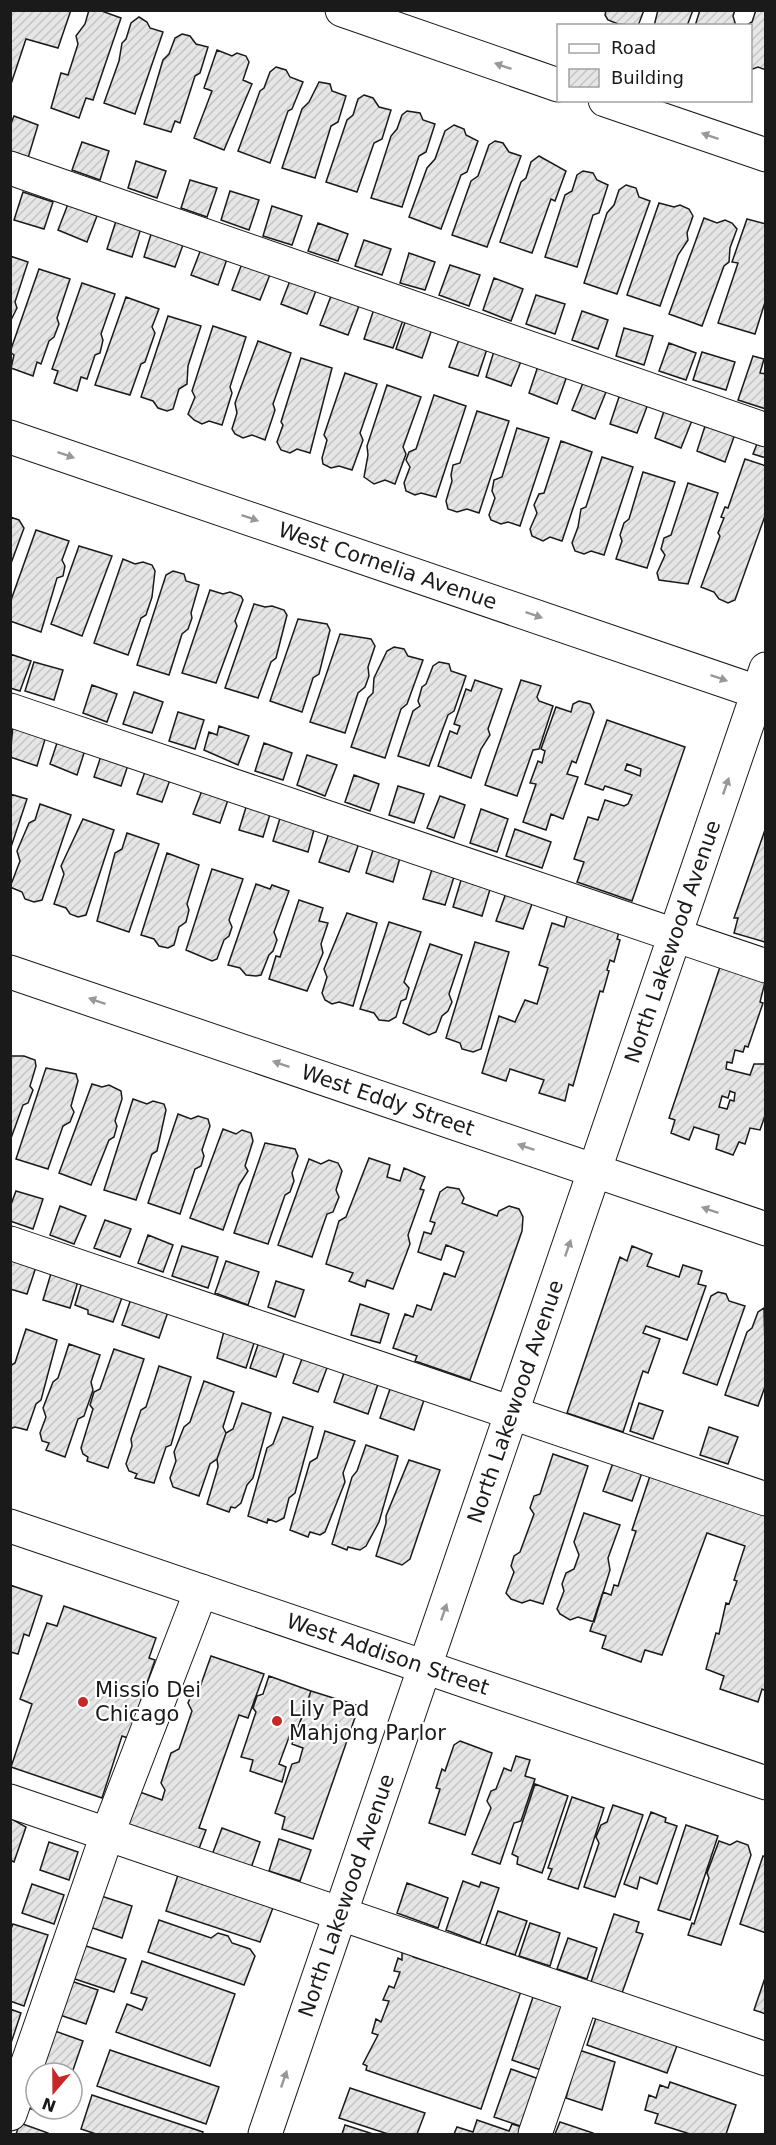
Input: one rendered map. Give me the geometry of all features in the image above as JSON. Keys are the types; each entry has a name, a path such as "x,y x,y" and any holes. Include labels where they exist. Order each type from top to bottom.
{"street":[{"path":"342,10 557,85"},
{"path":"611,102 765,155"},
{"path":"10,168 765,430"},
{"name":"West Cornelia Avenue","path":"10,436 763,685"},
{"name":"North Lakewood Avenue","path":"265,2134 594,1170 763,685"},
{"path":"10,710 765,966"},
{"name":"West Eddy Street","path":"10,972 765,1229"},
{"path":"10,1243 765,1499"},
{"name":"West Addison Street","path":"10,1526 765,1783"},
{"path":"10,2114 107,1835 201,1591"},
{"path":"10,1801 765,2059"},
{"path":"535,2134 582,1997"}],"building":[{"path":"10,10 71,10 58,48 26,39 10,87"},
{"path":"89,10 99,10 121,18 93,100 86,98 79,118 51,108 61,73 68,75 78,44 76,36 85,24"},
{"path":"606,10 644,10 639,24 618,24 608,20 605,15"},
{"path":"658,10 693,10 688,24 654,24"},
{"path":"700,10 735,10 733,16 735,24 696,24"},
{"path":"756,10 766,10 766,70 758,67 752,69 752,24 748,24 752,22"},
{"path":"139,17 147,22 150,28 163,32 135,114 104,103 119,61 122,43 126,39 131,23"},
{"path":"182,34 190,36 196,44 208,47 200,73 195,76 180,123 175,121 171,132 144,124 163,60 169,54 175,38"},
{"path":"217,50 232,56 237,53 246,56 249,62 243,80 252,84 224,150 194,138 212,91 204,88"},
{"path":"276,67 286,70 290,77 303,82 292,109 288,111 270,163 238,151 260,91 264,88 270,72"},
{"path":"319,82 330,84 332,91 346,96 338,122 331,126 315,178 282,168 302,109 309,102"},
{"path":"364,95 373,98 379,107 391,110 382,139 374,143 357,192 326,182 347,120 353,115 358,99"},
{"path":"407,111 420,113 423,120 435,124 426,152 419,156 402,207 371,198 391,136 397,129 402,115"},
{"path":"14,116 38,125 28,158 10,152 10,126"},
{"path":"454,125 464,129 466,135 478,141 467,172 461,175 441,229 409,217 427,168 435,159 445,131"},
{"path":"495,141 503,143 509,152 521,156 487,247 452,235 471,181 478,176 489,145"},
{"path":"82,142 109,151 100,180 72,170"},
{"path":"539,156 566,171 555,201 551,199 532,253 500,242 521,182 526,178 531,162"},
{"path":"136,161 166,171 157,198 128,188"},
{"path":"583,171 593,173 597,180 608,185 599,213 593,215 577,267 545,257 565,195 572,191 577,175"},
{"path":"190,180 217,188 207,217 181,208"},
{"path":"626,185 636,188 639,197 650,201 617,294 584,283 607,213 614,205 619,190"},
{"path":"230,191 259,200 249,230 221,220"},
{"path":"23,192 53,202 44,229 14,220"},
{"path":"659,203 674,207 680,205 689,209 693,216 687,233 688,240 678,255 660,306 627,295"},
{"path":"68,204 97,216 87,242 58,230"},
{"path":"272,206 302,216 292,245 263,236"},
{"path":"704,218 717,223 725,220 737,229 730,248 729,262 724,266 702,326 669,314"},
{"path":"747,219 766,224 766,299 755,334 718,323 738,263 732,262"},
{"path":"116,221 141,228 132,257 107,249"},
{"path":"318,223 348,234 338,261 308,251"},
{"path":"152,231 184,242 175,267 144,257"},
{"path":"364,240 391,249 382,275 355,266"},
{"path":"201,249 227,259 218,285 191,275"},
{"path":"409,253 435,262 425,290 400,283"},
{"path":"10,256 28,262 15,302 17,308 10,322"},
{"path":"243,261 271,272 260,300 232,290"},
{"path":"450,265 480,275 469,306 439,295"},
{"path":"39,269 70,279 57,318 59,324 54,337 49,341 41,364 37,362 33,376 11,368 14,355 10,352"},
{"path":"291,278 317,288 307,314 281,304"},
{"path":"494,278 523,289 511,321 483,310"},
{"path":"82,283 115,294 101,334 103,340 100,353 95,355 87,379 81,377 77,391 54,383 58,371 52,369"},
{"path":"536,295 565,304 555,334 526,324"},
{"path":"331,296 359,306 348,335 320,325"},
{"path":"126,297 159,309 152,327 155,333 130,395 95,385"},
{"path":"374,309 403,320 393,348 364,339"},
{"path":"582,311 608,320 598,349 572,340"},
{"path":"168,316 201,326 188,366 187,384 179,389 173,409 167,411 158,408 153,401 141,397"},
{"path":"406,319 432,329 422,358 396,349"},
{"path":"213,326 246,337 230,387 232,393 222,425 209,421 202,424 188,414 195,397 192,391"},
{"path":"624,328 653,336 644,365 616,356"},
{"path":"460,337 488,346 478,376 449,367"},
{"path":"258,341 291,353 273,404 275,410 265,440 252,435 243,438 235,434 232,429 237,413 235,403"},
{"path":"669,343 696,353 686,380 659,371"},
{"path":"495,348 522,359 511,386 486,377"},
{"path":"702,352 735,362 726,390 693,380"},
{"path":"753,356 764,359 760,373 766,374 766,409 738,400"},
{"path":"301,358 332,368 310,453 297,449 290,453 281,450 277,442"},
{"path":"538,366 567,376 557,404 529,393"},
{"path":"345,373 377,384 360,433 363,440 352,470 339,466 331,468 323,464 322,458 327,440 324,435"},
{"path":"583,383 606,392 595,419 572,410"},
{"path":"387,385 421,397 403,447 406,454 395,484 385,480 374,484 364,477 368,455 367,446"},
{"path":"620,394 648,404 637,433 610,424"},
{"path":"434,395 466,406 436,497 421,493 415,495 406,491 404,483 410,467 406,460 409,452 416,449"},
{"path":"665,408 693,418 681,448 655,438"},
{"path":"477,411 509,421 479,513 467,509 457,512 448,509 446,501 452,481 451,475 453,465 460,463"},
{"path":"706,423 735,434 725,462 697,451"},
{"path":"517,428 549,438 520,526 508,522 501,524 491,520 489,515 495,498 492,491 494,480 502,477"},
{"path":"759,439 766,441 766,458 753,454"},
{"path":"561,441 592,452 562,541 550,537 543,541 532,536 530,529 537,513 534,505 539,494 544,493"},
{"path":"602,457 633,467 604,555 591,551 584,554 575,551 572,543 581,509 586,507"},
{"path":"745,459 766,466 766,513 735,600 728,603 719,599 714,592 701,587 720,536 718,533 724,518 721,517 725,507 728,508"},
{"path":"643,472 675,482 647,568 616,559 622,541 620,535 624,523 629,519"},
{"path":"688,483 718,493 688,584 659,580 657,573 665,555 661,549 664,538 671,535"},
{"path":"10,517 19,520 24,528 10,566"},
{"path":"36,530 69,541 62,560 65,566 63,576 57,578 41,632 10,621 10,603"},
{"path":"79,546 112,556 82,636 51,624"},
{"path":"123,559 135,564 143,562 152,565 155,571 152,597 146,615 141,618 128,655 94,643"},
{"path":"173,571 184,574 186,581 199,585 191,613 192,618 188,629 182,634 169,675 137,665 166,575"},
{"path":"210,590 223,594 230,592 241,596 243,600 235,621 237,626 216,683 182,673"},
{"path":"254,604 284,610 287,615 276,658 271,662 258,698 225,688"},
{"path":"298,619 327,624 330,630 319,674 313,678 302,712 270,701"},
{"path":"340,634 371,639 375,646 368,667 369,676 365,687 358,693 345,733 310,722"},
{"path":"394,647 404,649 408,656 423,660 407,704 401,709 385,758 351,747 368,698 373,693 374,678 387,651"},
{"path":"10,654 31,661 20,691 10,688"},
{"path":"34,662 63,670 54,700 25,691"},
{"path":"439,662 449,664 451,671 466,676 454,711 448,715 429,766 398,756 413,711 420,706 418,701 422,687 426,684 433,666"},
{"path":"475,680 502,689 488,729 490,735 481,749 471,778 438,766 450,731 457,734 460,726 454,724 466,689 471,691"},
{"path":"521,680 541,686 537,697 539,701 553,706 539,749 533,750 517,796 485,785"},
{"path":"92,685 117,694 107,722 83,713"},
{"path":"134,692 163,702 152,733 123,724"},
{"path":"579,701 590,704 594,712 576,763 572,761 567,774 578,777 563,819 551,814 546,830 523,822 536,784 530,783 538,761 542,763 545,751 541,749 556,707 571,712 573,704"},
{"path":"178,712 204,720 195,749 169,741"},
{"path":"607,720 685,747 632,901 577,882 584,862 574,859 588,817 598,820 605,800 624,806 628,804 632,795 605,786 603,790 585,784","holes":["627,764 641,769 640,776 625,770"]},
{"path":"13,725 46,736 37,766 10,757"},
{"path":"219,726 249,736 238,765 204,750 209,732 217,735"},
{"path":"58,740 85,750 77,775 50,764"},
{"path":"264,743 292,753 283,780 255,771"},
{"path":"102,753 129,762 121,786 94,777"},
{"path":"307,755 337,765 325,796 297,785"},
{"path":"146,769 171,777 162,802 137,794"},
{"path":"354,775 379,784 370,811 345,802"},
{"path":"398,786 424,794 414,823 389,815"},
{"path":"203,788 229,797 220,823 193,814"},
{"path":"10,794 27,799 10,850"},
{"path":"440,796 465,805 454,838 427,828"},
{"path":"40,804 71,815 42,900 34,902 25,899 22,892 10,887 20,861 17,851 29,823 35,820"},
{"path":"247,804 271,811 263,837 239,830"},
{"path":"481,809 508,819 497,852 470,843"},
{"path":"281,815 315,826 308,852 273,841"},
{"path":"83,819 114,830 86,915 78,917 70,914 66,908 54,904 64,874 61,866"},
{"path":"766,827 765,942 734,933 738,918 734,918"},
{"path":"515,829 551,842 542,868 506,856"},
{"path":"127,833 159,844 129,932 97,921 115,853 122,849"},
{"path":"329,833 359,843 349,872 319,862"},
{"path":"373,850 400,858 393,882 366,873"},
{"path":"167,853 199,865 187,904 189,910 186,922 179,927 174,945 168,948 159,946 154,939 141,935"},
{"path":"212,869 243,879 229,920 232,927 229,936 224,940 217,959 212,961 186,950"},
{"path":"432,869 454,877 445,905 423,899"},
{"path":"462,877 491,886 482,916 453,907"},
{"path":"256,884 270,889 272,885 289,891 274,932 277,940 273,951 261,975 256,976 246,975 240,968 228,965"},
{"path":"506,893 533,901 523,929 496,921"},
{"path":"299,900 323,908 319,921 328,923 321,944 323,953 307,991 269,979 276,956 280,957"},
{"path":"569,909 621,925 617,939 620,940 614,962 610,960 603,992 600,991 573,1086 569,1084 565,1101 539,1093 544,1080 510,1069 506,1081 482,1073 499,1016 515,1022 525,1000 537,1004 548,968 539,965 552,923 564,927"},
{"path":"347,913 377,923 353,1006 339,1002 332,1004 325,1000 322,993 327,977 324,969"},
{"path":"389,922 421,932 404,982 409,988 406,999 401,1001 396,1017 389,1021 379,1020 374,1013 360,1009"},
{"path":"475,942 509,952 481,1049 473,1052 462,1049 460,1043 446,1038"},
{"path":"430,944 462,955 449,994 452,1002 448,1011 442,1016 436,1032 429,1035 403,1023"},
{"path":"721,964 766,978 760,1002 763,1003 748,1047 745,1046 743,1052 735,1050 732,1063 727,1062 726,1069 750,1075 754,1064 766,1064 766,1113 760,1130 750,1128 745,1144 739,1142 733,1155 716,1149 719,1135 694,1127 689,1140 671,1133 675,1120 669,1118","holes":["730,1091 735,1093 734,1101 730,1100 727,1109 719,1107 722,1096 728,1098"]},
{"path":"10,1056 24,1056 35,1060 36,1066 30,1086 33,1090 28,1103 23,1105 10,1141"},
{"path":"46,1068 76,1074 78,1081 71,1106 74,1112 70,1122 63,1126 48,1169 16,1159"},
{"path":"92,1084 102,1087 109,1085 121,1091 122,1099 115,1121 117,1126 114,1137 109,1140 91,1185 59,1173"},
{"path":"133,1099 147,1104 153,1101 164,1104 166,1110 157,1151 152,1154 136,1200 104,1190"},
{"path":"178,1114 191,1119 198,1116 208,1119 210,1126 202,1150 204,1156 201,1166 195,1169 180,1214 148,1203"},
{"path":"223,1129 236,1134 242,1130 251,1133 253,1141 245,1166 248,1171 239,1185 223,1230 190,1218"},
{"path":"265,1143 295,1149 298,1156 292,1173 294,1181 290,1192 285,1195 268,1244 234,1233"},
{"path":"369,1158 390,1165 387,1177 400,1181 404,1168 425,1177 420,1189 424,1190 408,1235 410,1244 393,1289 367,1280 365,1287 349,1281 353,1273 326,1264 339,1221 346,1217"},
{"path":"309,1159 321,1164 329,1160 338,1163 342,1171 336,1190 339,1197 333,1212 327,1214 312,1257 278,1245"},
{"path":"447,1187 459,1189 464,1198 462,1203 497,1216 499,1211 509,1206 519,1209 523,1217 522,1231 470,1380 415,1361 417,1356 393,1348 405,1314 413,1317 417,1305 431,1310 444,1273 455,1277 464,1252 446,1245 441,1260 418,1252 424,1232 431,1234 435,1223 430,1221 440,1192"},
{"path":"16,1191 43,1199 33,1229 10,1221 10,1207"},
{"path":"60,1206 86,1216 74,1244 50,1235"},
{"path":"105,1220 131,1229 120,1257 94,1248"},
{"path":"148,1235 173,1245 163,1272 138,1263"},
{"path":"182,1246 218,1257 208,1288 172,1276"},
{"path":"632,1246 652,1254 647,1266 679,1277 683,1265 702,1271 698,1284 706,1286 687,1340 646,1326 643,1333 660,1339 648,1373 643,1371 623,1432 567,1413 620,1257 627,1261"},
{"path":"10,1256 37,1264 27,1294 10,1289"},
{"path":"226,1261 259,1272 248,1305 215,1293"},
{"path":"52,1270 79,1278 70,1308 43,1300"},
{"path":"276,1281 304,1290 295,1317 268,1307"},
{"path":"82,1282 123,1295 113,1322 88,1314 88,1310 75,1305"},
{"path":"718,1292 726,1294 729,1301 745,1306 717,1385 683,1373 711,1296"},
{"path":"132,1296 169,1309 159,1338 122,1325"},
{"path":"360,1304 389,1314 380,1343 351,1335"},
{"path":"764,1308 766,1384 758,1406 725,1395 747,1332 752,1328 758,1312"},
{"path":"26,1329 57,1340 41,1400 36,1404 27,1430 15,1427 10,1429 10,1366 15,1363"},
{"path":"224,1331 255,1340 246,1368 217,1358"},
{"path":"260,1339 286,1348 276,1377 250,1368"},
{"path":"69,1344 100,1355 91,1382 93,1390 84,1416 78,1419 65,1457 46,1450 49,1443 42,1441 40,1433 46,1417 43,1408 53,1382 58,1378"},
{"path":"114,1349 144,1359 108,1468 87,1461 88,1457 83,1454 81,1448 93,1409 90,1405 94,1392 100,1389"},
{"path":"303,1356 328,1365 318,1392 293,1383"},
{"path":"159,1366 191,1377 171,1445 166,1447 154,1483 135,1478 137,1474 129,1471 126,1464 132,1446 131,1439 141,1410 146,1407"},
{"path":"345,1370 379,1381 368,1414 334,1402"},
{"path":"204,1381 234,1392 223,1427 226,1433 217,1459 210,1464 199,1496 173,1487 170,1478 176,1461 174,1452 184,1427 190,1422"},
{"path":"391,1386 425,1397 414,1430 380,1418"},
{"path":"242,1403 271,1413 253,1478 247,1485 241,1503 235,1508 231,1507 229,1512 207,1504 218,1467 217,1459 226,1433 233,1429"},
{"path":"639,1403 663,1411 653,1439 630,1431"},
{"path":"283,1417 313,1427 295,1493 289,1498 284,1518 276,1522 268,1519 267,1523 248,1516 267,1448 273,1444"},
{"path":"709,1427 738,1437 728,1464 700,1455"},
{"path":"325,1431 355,1441 343,1473 345,1482 325,1532 320,1535 310,1532 308,1537 290,1530 310,1462 317,1458"},
{"path":"366,1445 398,1456 379,1522 366,1546 360,1550 348,1547 347,1550 332,1544 352,1477 357,1471"},
{"path":"553,1454 588,1466 543,1604 530,1600 522,1603 511,1599 506,1593 514,1572 511,1566 514,1556 520,1552 534,1514 530,1508 534,1496 540,1494"},
{"path":"409,1460 440,1470 410,1559 402,1565 376,1556 386,1516"},
{"path":"614,1460 643,1470 632,1501 603,1491"},
{"path":"652,1470 766,1509 766,1691 762,1689 758,1702 720,1689 724,1676 706,1669 716,1633 719,1634 726,1603 729,1604 737,1581 734,1580 745,1546 707,1533 662,1655 645,1650 641,1662 602,1648 606,1636 590,1631 603,1592 611,1595 614,1585 618,1586 636,1531 632,1530"},
{"path":"584,1513 620,1525 608,1558 610,1570 594,1622 578,1617 570,1620 560,1614 557,1609 564,1591 562,1584 566,1573 574,1569 579,1555 574,1542"},
{"path":"10,1585 42,1596 29,1636 24,1634 18,1654 10,1652"},
{"name":"Missio Dei Chicago","path":"64,1606 156,1638 149,1658 155,1660 128,1738 122,1736 102,1798 11,1767 32,1704 20,1699 47,1623 57,1626"},
{"path":"211,1656 264,1674 248,1718 239,1715 199,1828 206,1830 197,1854 124,1829 137,1791 162,1800 165,1790 161,1783 171,1753 179,1749 192,1711 188,1703 193,1691 200,1687"},
{"name":"Lily Pad Mahjong Parlor","path":"269,1676 311,1691 297,1731 292,1729 279,1764 286,1767 282,1782 250,1771 253,1760 241,1757 256,1712 253,1708 257,1696 263,1694"},
{"path":"311,1691 359,1706 313,1839 282,1829 285,1817 275,1813 292,1764 299,1762 303,1748 292,1744"},
{"path":"460,1741 492,1753 465,1835 429,1823 440,1789 436,1788 442,1769 445,1771 454,1745"},
{"path":"516,1756 530,1760 525,1776 535,1779 521,1821 514,1823 500,1864 472,1854 491,1808 487,1801 491,1791 496,1789 504,1768 511,1771"},
{"path":"535,1784 568,1796 542,1873 517,1864 518,1857 512,1854"},
{"path":"572,1797 604,1808 578,1889 548,1879 552,1869 548,1868"},
{"path":"613,1805 643,1815 615,1897 584,1887 599,1843 596,1837 601,1825 607,1822"},
{"path":"651,1812 666,1818 665,1822 677,1826 657,1884 640,1877 637,1889 624,1884"},
{"path":"10,1818 26,1827 14,1862 10,1860"},
{"path":"686,1825 718,1836 690,1920 658,1910"},
{"path":"222,1828 260,1842 251,1868 212,1855"},
{"path":"279,1839 311,1850 300,1881 269,1871"},
{"path":"719,1841 730,1845 737,1841 748,1845 751,1855 721,1945 688,1935 692,1923 694,1924 709,1878 707,1873"},
{"path":"49,1842 78,1852 69,1880 40,1870"},
{"path":"763,1856 766,1857 766,1933 740,1924"},
{"path":"179,1872 274,1905 260,1942 166,1911"},
{"path":"463,1881 479,1887 481,1882 499,1888 480,1943 446,1930"},
{"path":"407,1883 448,1898 438,1928 397,1913"},
{"path":"32,1884 64,1895 54,1924 22,1913"},
{"path":"98,1895 132,1906 122,1938 87,1926"},
{"path":"498,1911 527,1921 515,1955 486,1945"},
{"path":"614,1914 639,1922 636,1932 643,1934 622,1993 591,1982"},
{"path":"159,1920 211,1938 218,1933 228,1936 232,1943 250,1949 255,1956 244,1985 148,1952"},
{"path":"530,1923 560,1933 550,1966 519,1956"},
{"path":"13,1924 48,1935 24,2006 10,2001 10,1931"},
{"path":"568,1938 597,1948 587,1979 557,1969"},
{"path":"80,1944 126,1959 114,1992 69,1977"},
{"path":"402,1952 412,1952 413,1957 521,1991 481,2109 366,2070 367,2066 363,2064 378,2035 372,2033 376,2019 381,2022 389,2001 383,2000 389,1986 394,1988 400,1972 394,1971 398,1958 402,1960"},
{"path":"142,1961 235,1994 210,2066 116,2032 127,2004 142,2010 147,1998 131,1993"},
{"path":"766,1975 766,2014 754,2010"},
{"path":"68,1980 98,1990 86,2024 57,2014"},
{"path":"533,1997 563,2007 541,2070 512,2060"},
{"path":"10,2009 21,2013 10,2046"},
{"path":"597,2015 678,2043 667,2073 587,2045"},
{"path":"52,2030 83,2041 76,2061 42,2061"},
{"path":"110,2050 219,2087 206,2124 97,2086"},
{"path":"579,2050 615,2062 602,2110 566,2098"},
{"path":"511,2069 539,2079 523,2127 494,2117"},
{"path":"670,2082 736,2105 726,2134 690,2134 655,2123 658,2114 645,2110 649,2095 656,2098 660,2085 668,2088"},
{"path":"350,2088 425,2113 417,2134 388,2134 339,2118"},
{"path":"92,2095 203,2132 202,2134 96,2134 81,2129"},
{"path":"477,2120 509,2131 512,2124 525,2128 523,2134 454,2134 457,2127 473,2132"},
{"path":"560,2122 593,2133 593,2134 555,2134"},
{"path":"20,2123 48,2133 48,2134 16,2134"},
{"path":"345,2125 373,2134 342,2134"}],"place":[{"name":"Missio Dei Chicago","path":"83,1702"},
{"name":"Lily Pad Mahjong Parlor","path":"277,1721"}]}
